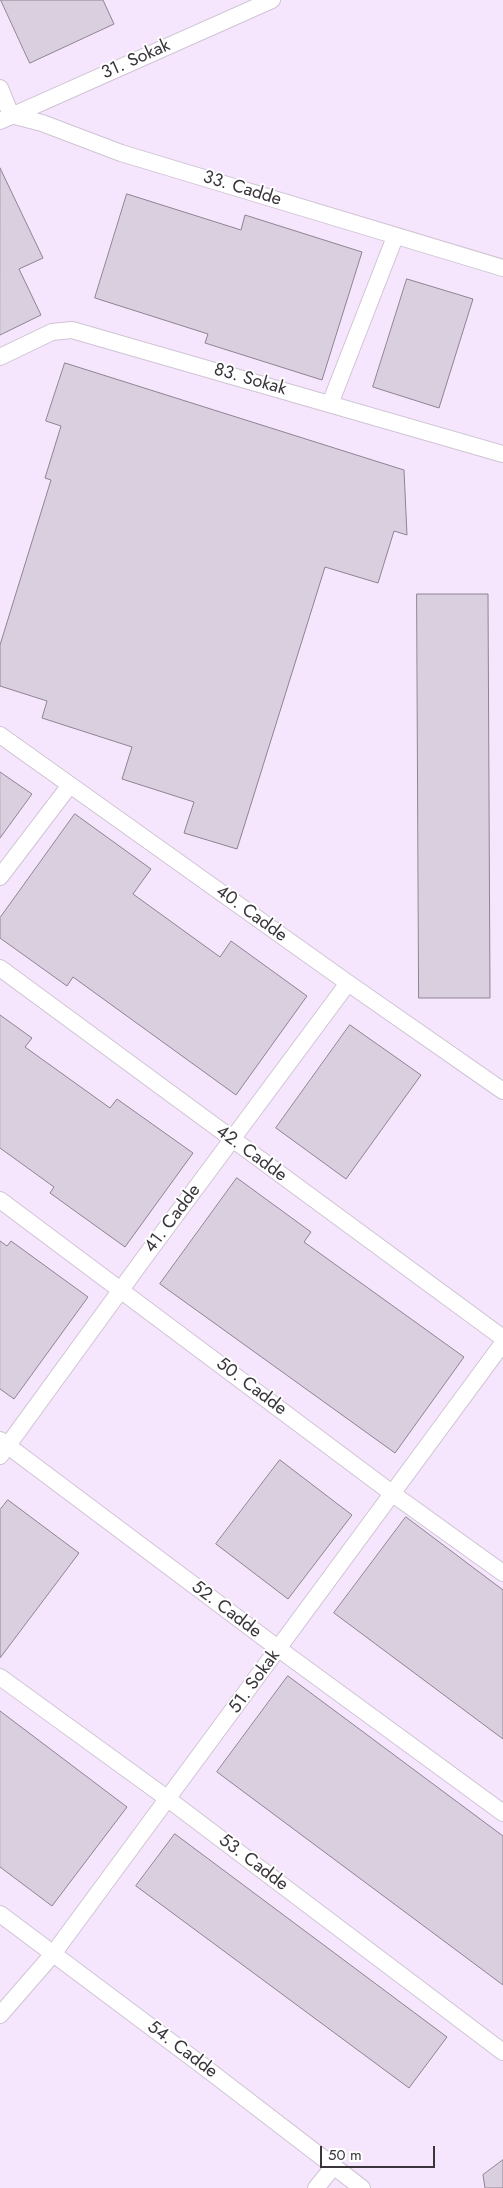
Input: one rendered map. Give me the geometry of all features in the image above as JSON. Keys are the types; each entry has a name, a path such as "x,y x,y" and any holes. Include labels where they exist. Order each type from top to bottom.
{"street":[{"name":"31. Sokak","path":"6,118 240,7 272,0"},
{"path":"0,88 6,118"},
{"name":"33. Cadde","path":"6,118 42,124 121,153 503,268"},
{"path":"330,404 395,237"},
{"name":"83. Sokak","path":"0,357 52,332 72,330 503,454"},
{"name":"40. Cadde","path":"0,735 503,1091"},
{"path":"0,877 70,785"},
{"name":"42. Cadde","path":"0,968 231,1140 503,1338"},
{"name":"41. Cadde","path":"2,1447 121,1290 348,983"},
{"name":"50. Cadde","path":"0,1200 392,1494 503,1573"},
{"name":"51. Sokak","path":"0,2015 53,1954 503,1343"},
{"name":"52. Cadde","path":"2,1447 503,1812"},
{"name":"53. Cadde","path":"0,1677 168,1799 503,2052"},
{"name":"54. Cadde","path":"0,1914 362,2188"},
{"path":"316,2188 334,2166"}],"shaded area":[{"path":"0,0 503,0 503,2188 0,2188"}],"building":[{"path":"1,0 103,0 114,24 30,63"},
{"path":"0,168 43,258 19,269 41,315 0,335"},
{"path":"127,194 241,230 245,215 362,252 322,380 205,343 208,334 95,298"},
{"path":"407,279 473,299 439,408 373,387"},
{"path":"65,363 404,470 407,535 394,531 378,583 325,567 237,849 184,833 194,802 122,779 132,747 42,718 47,701 0,686 0,645 51,480 45,478 61,426 46,421"},
{"path":"417,594 488,594 490,998 419,998"},
{"path":"0,772 32,794 0,838"},
{"path":"75,814 151,869 133,894 220,957 231,941 307,996 236,1095 73,977 67,986 0,938 0,918"},
{"path":"0,1015 32,1038 25,1047 110,1108 117,1099 193,1153 125,1247 50,1193 54,1187 0,1148"},
{"path":"350,1025 421,1075 346,1179 276,1128"},
{"path":"237,1178 311,1232 304,1242 464,1357 395,1453 160,1284"},
{"path":"0,1241 7,1246 11,1241 88,1297 14,1399 0,1389"},
{"path":"280,1460 352,1515 288,1599 216,1544"},
{"path":"8,1500 79,1553 0,1658 0,1510"},
{"path":"406,1517 503,1590 503,1739 334,1613"},
{"path":"288,1676 503,1836 503,1985 217,1772"},
{"path":"0,1711 127,1807 52,1906 0,1867"},
{"path":"175,1834 447,2037 409,2088 136,1886"},
{"path":"503,2160 503,2188 485,2188 483,2175"}]}
